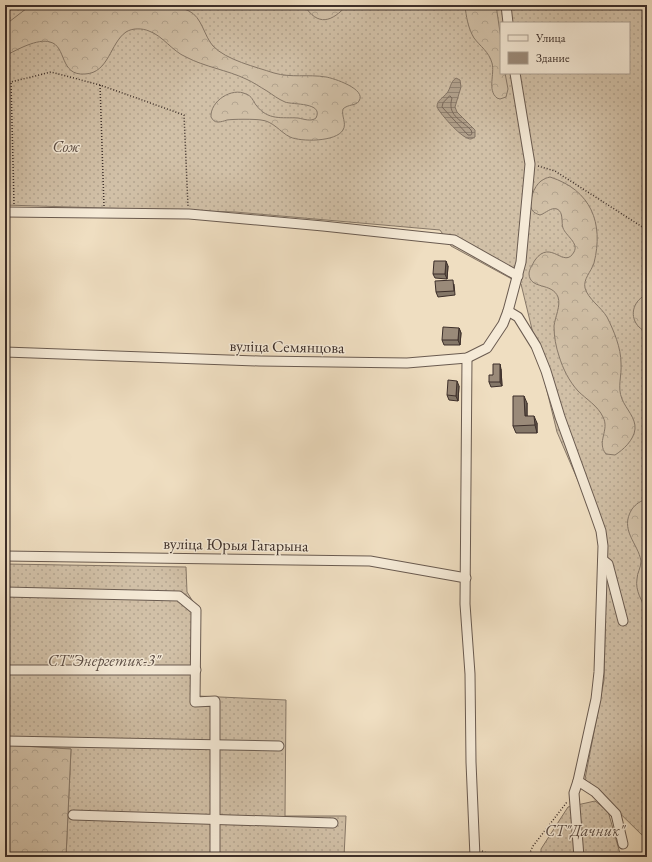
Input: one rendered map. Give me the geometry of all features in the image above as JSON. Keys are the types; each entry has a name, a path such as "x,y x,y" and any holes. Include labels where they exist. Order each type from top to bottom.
{"street":[{"path":"506,5 508,22"},
{"name":"вуліца Семянцова","path":"5,352 259,361 407,363 467,358 488,348 503,324 508,311 521,262 530,164 515,74"},
{"path":"10,212 189,214 454,240 518,276"},
{"path":"508,311 518,317 536,346 601,531 603,546 596,700 574,793 579,857"},
{"path":"467,358 466,604 470,674 471,762 475,857"},
{"name":"вуліца Юрыя Гагарына","path":"5,556 370,561 466,578"},
{"path":"603,560 608,564 624,621"},
{"path":"5,592 179,596 196,610 195,702 215,701 215,857"},
{"path":"5,670 196,670"},
{"path":"5,741 279,746"},
{"path":"578,781 594,792 616,814 623,844"},
{"path":"73,815 333,823"}],"path":[{"path":"10,212 11,82 51,72 100,85 184,115 189,214"},
{"path":"100,85 105,212"},
{"path":"530,164 555,171 647,230"},
{"path":"528,857 533,846 574,793"},
{"path":"475,847 495,857"}],"green space":[{"name":"Сож","path":"5,5 647,5 647,840 585,779 604,680 607,548 557,432 521,284 451,246 440,230 235,212 5,205"},
{"path":"31,5 163,5 183,9 189,11 197,18 213,46 225,55 250,66 274,73 293,76 319,76 335,79 354,88 360,97 359,101 356,104 347,106 343,109 343,130 339,134 326,139 295,139 286,135 273,124 261,120 234,119 216,122 211,117 214,106 223,97 234,92 240,92 251,97 256,105 265,114 270,116 310,120 316,118 317,113 316,109 312,107 285,102 246,79 186,57 176,51 159,36 143,29 134,29 126,32 116,43 99,69 85,74 77,73 71,70 67,66 59,49 50,42 45,41 33,43 5,56 5,25"},
{"path":"304,5 347,5 336,15 325,20 315,17"},
{"path":"465,5 496,5 500,32 500,74 505,74 508,89 506,97 500,99 497,98 492,91 493,67 491,59 487,52 474,38 470,30"},
{"path":"550,177 576,190 585,199 595,222 597,248 594,263 585,282 585,288 589,296 607,317 615,334 621,357 621,395 635,425 633,437 625,447 615,455 606,454 603,449 602,445 605,422 601,413 575,387 567,375 561,361 556,345 554,330 559,304 558,297 551,289 537,284 530,279 530,268 541,254 546,252 566,258 570,257 575,249 574,243 563,228 561,213 559,210 548,210 540,215 532,210 531,199 534,190 538,183"},
{"path":"644,296 647,296 647,333 636,323 633,314 637,302"},
{"path":"647,499 647,611 639,596 637,588 637,577 641,561 630,536 628,523 632,509 638,503"},
{"name":"СТ\"Энергетик-3\"","path":"5,564 186,567 187,592 197,608 198,696 286,700 285,816 346,816 344,857 66,857 71,749 5,745"},
{"path":"5,745 71,749 66,857 5,857"},
{"name":"СТ\"Дачник\"","path":"595,801 608,811 621,857 541,857 541,849 568,807"}],"water":[{"path":"456,78 460,80 461,87 455,107 457,112 475,130 475,137 471,139 463,136 447,121 437,107 439,101 447,93"}],"building":[{"path":"434,261 446,261 445,274 433,274"},
{"path":"453,280 454,291 436,292 435,281"},
{"path":"443,327 459,328 458,340 442,340"},
{"path":"493,364 500,364 500,382 489,382 489,375 493,375"},
{"path":"448,380 457,381 456,396 447,395"},
{"path":"513,396 524,396 525,416 534,416 535,425 513,426"}]}
